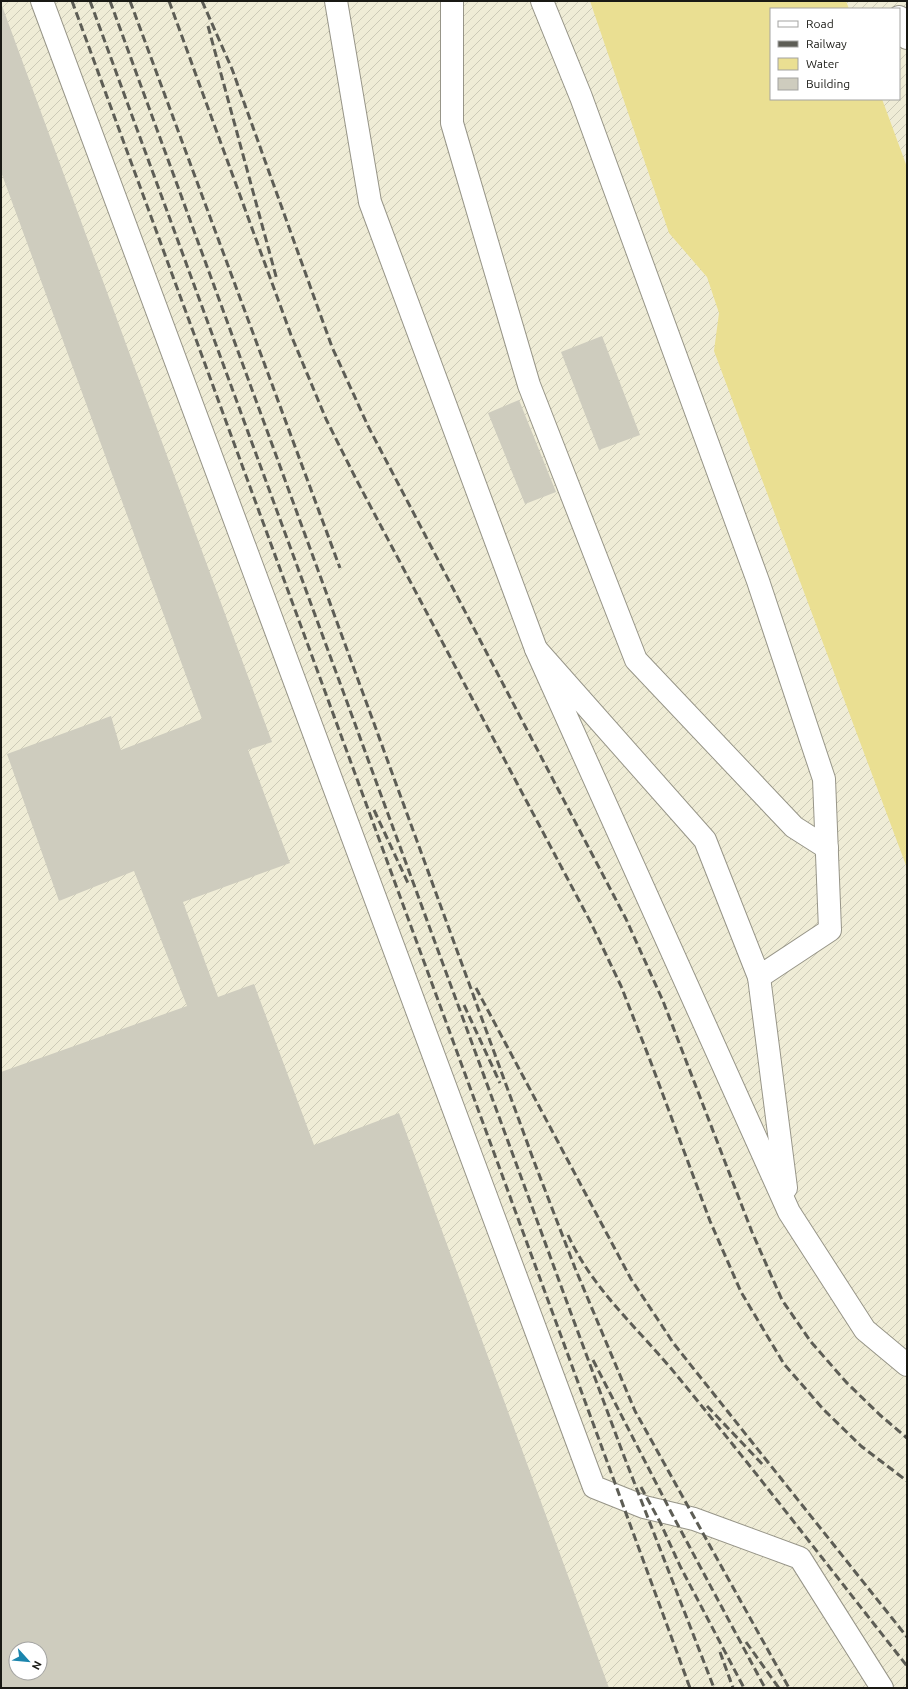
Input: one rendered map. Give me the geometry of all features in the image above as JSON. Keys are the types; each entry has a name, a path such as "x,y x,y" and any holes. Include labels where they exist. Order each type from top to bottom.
{"lane":[{"path":"42,1 594,1487 644,1507 694,1519 800,1558 882,1688"},
{"path":"336,1 370,202 536,649 789,1212 864,1330 907,1365"},
{"path":"452,1 452,123 529,385 636,660 794,827 827,848"},
{"path":"542,1 581,97 758,581 824,779 830,930 759,977"},
{"path":"900,20 907,38"},
{"path":"536,649 705,840 759,977 789,1212"}],"shaded area":[{"path":"1,1 907,1 907,1688 1,1688"}],"water":[{"path":"590,1 846,1 849,8 770,8 770,100 882,100 907,167 907,868 714,351 719,313 707,277 669,233"}],"building":[{"path":"1,3 272,742 248,750 290,863 183,902 218,997 254,984 314,1145 399,1113 609,1688 1,1688 1,1072 187,1006 134,871 59,901 7,754 111,716 121,750 202,719 1,172"},
{"path":"602,336 640,435 599,450 561,352"},
{"path":"519,400 556,492 525,504 488,413"}],"railway":[{"path":"72,1 690,1688"},
{"path":"90,1 572,1316 622,1451 714,1688"},
{"path":"110,1 535,1164 575,1268 635,1411 789,1688"},
{"path":"130,1 340,568"},
{"path":"169,1 291,335 326,419 356,479 591,923 621,986 710,1221 741,1292 784,1364 824,1410 861,1446 907,1481"},
{"path":"202,1 232,69 332,347 368,426 626,919 663,1001 752,1232 782,1300 811,1342 847,1383 880,1415 907,1438"},
{"path":"208,26 277,280"},
{"path":"374,810 408,883"},
{"path":"476,988 631,1279 674,1344 907,1637"},
{"path":"464,1005 500,1083"},
{"path":"568,1235 577,1254 601,1288 699,1403 907,1666"},
{"path":"593,1360 672,1514 765,1688"},
{"path":"707,1406 765,1467"},
{"path":"641,1487 660,1522 680,1566 744,1688"},
{"path":"746,1642 779,1688"},
{"path":"720,1652 733,1688"}]}
